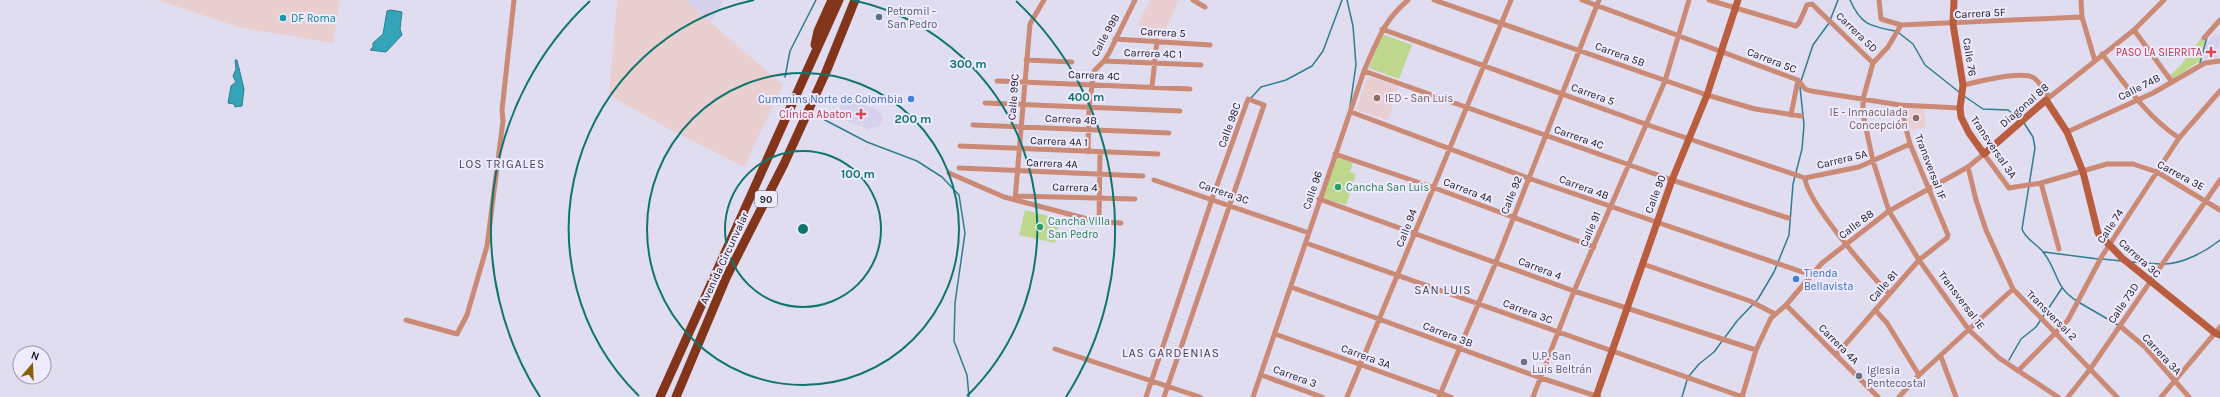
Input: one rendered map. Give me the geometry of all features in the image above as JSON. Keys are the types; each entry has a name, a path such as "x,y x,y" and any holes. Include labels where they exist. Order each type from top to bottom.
{"highway":[{"path":"811,65 818,31 832,0"},
{"name":"Avenida Circunvalar","path":"660,397 839,0"},
{"name":"Avenida Circunvalar","path":"676,397 726,278 784,164 826,72 855,0"}],"street":[{"path":"406,320 457,334 467,315 486,252 492,219 514,0"},
{"name":"Calle 99C","path":"1016,198 1022,105 1030,24 1044,0"},
{"name":"Calle 99B","path":"1088,152 1089,108 1094,71 1104,61 1135,0"},
{"path":"1193,0 1205,7"},
{"name":"Calle 96","path":"1253,397 1306,243 1319,199 1351,112 1364,71 1382,29 1392,14 1408,0"},
{"name":"Carrera 5B","path":"1434,0 1707,95 1755,109 1801,116"},
{"name":"Calle 94","path":"1347,397 1415,233 1432,187 1511,0"},
{"name":"Carrera 5C","path":"1582,0 1599,3 1679,36 1798,80 1805,89 1900,105 1960,108"},
{"name":"Calle 91","path":"1533,397 1574,291 1628,165 1648,125 1665,81 1689,0"},
{"path":"1709,0 1735,8"},
{"name":"Calle 90","path":"1598,397 1611,352 1672,180 1707,95 1738,0"},
{"name":"Carrera 5F","path":"1879,0 1881,19 1900,25 1954,24 2082,17"},
{"name":"Calle 76","path":"1954,0 1954,24 1963,87 1960,108 1961,117"},
{"path":"2081,0 2082,17 2095,61"},
{"name":"Diagonal 88","path":"1889,211 1968,166 1984,154 2102,54 2134,30 2164,0"},
{"name":"Calle 92","path":"1440,395 1496,262 1512,217 1581,51 1599,3"},
{"name":"Carrera 5D","path":"1735,8 1790,25 1798,25 1807,5 1815,5 1873,62"},
{"path":"2204,38 2220,20"},
{"name":"Calle 88","path":"1742,397 1756,350 1767,325 1775,314 1786,305 1822,263 1889,211 1873,161 1863,114 1863,99 1873,62 1888,47 1895,37 1900,25"},
{"name":"Carrera 5","path":"1382,29 1648,125 1799,176"},
{"path":"2134,30 2172,82"},
{"name":"Carrera 5","path":"1116,39 1210,45"},
{"path":"1152,87 1156,41"},
{"path":"2102,54 2137,101 2166,129 2179,138"},
{"path":"1026,60 1072,62"},
{"name":"Carrera 4C 1","path":"1104,61 1200,65"},
{"name":"Calle 74B","path":"2067,132 2137,101 2205,63 2220,61"},
{"name":"Carrera 4C","path":"1364,71 1628,165 1788,218"},
{"path":"1963,87 1997,78 2027,76 2034,78 2048,99"},
{"path":"1791,115 1798,80"},
{"name":"Carrera 4C","path":"997,81 1190,89"},
{"name":"Calle 74","path":"2018,371 2068,320 2078,298 2102,256 2179,138 2220,91"},
{"name":"Calle 98C","path":"1146,397 1212,199 1248,99 1264,105 1164,397"},
{"name":"Carrera 3C","path":"2048,99 2067,132 2083,172 2096,228 2109,246 2149,282 2217,334"},
{"path":"985,103 1180,111"},
{"name":"Transversal 1F","path":"1900,105 1910,144 1948,235"},
{"name":"Carrera 4B","path":"1351,112 1528,178 1811,275"},
{"name":"Transversal 3A","path":"1961,117 1969,133 2009,188"},
{"name":"Carrera 4B","path":"973,125 1169,133"},
{"name":"Carrera 5A","path":"1799,176 1805,178 1859,166 1910,144"},
{"name":"Carrera 4A 1","path":"960,146 1158,154"},
{"path":"1099,222 1100,152"},
{"name":"Carrera 4A","path":"1335,154 1432,187 1594,247"},
{"name":"Carrera 3E","path":"2009,188 2041,183 2108,164 2133,164 2157,172 2220,210"},
{"name":"Transversal 2","path":"1968,166 1976,200 1986,230 2013,289 2118,397"},
{"name":"Carrera 4A","path":"959,168 1018,172 1143,176"},
{"name":"Carrera 4","path":"949,173 996,194 1016,198 1100,197 1135,199"},
{"path":"1805,178 1807,187 1819,207 1860,262 1889,294"},
{"name":"Carrera 3C","path":"1154,180 1309,233"},
{"name":"Calle 73D","path":"2068,397 2091,368 2220,180"},
{"path":"2041,183 2059,249"},
{"path":"1016,198 1099,222 1121,223"},
{"name":"Carrera 4","path":"1319,199 1574,291 1756,350"},
{"name":"Transversal 1E","path":"1889,211 1919,260 1969,330 1999,358 2058,397"},
{"name":"Calle 81","path":"1836,355 1919,260 1947,238 1948,235"},
{"name":"Carrera 3C","path":"1306,243 1558,334 1742,397"},
{"path":"1643,264 1750,301 1775,314"},
{"name":"Carrera 3B","path":"1291,287 1379,318 1460,350 1598,397"},
{"path":"1899,397 1919,375 1941,357 2013,289"},
{"name":"Carrera 4A","path":"1786,305 1878,397"},
{"path":"1876,310 1887,323 1919,375"},
{"name":"Carrera 3A","path":"2120,326 2145,347 2174,382 2189,397"},
{"path":"2161,397 2217,334 2220,327"},
{"name":"Carrera 3A","path":"1275,334 1440,395 1451,397"},
{"path":"1055,349 1200,397"},
{"path":"1941,357 1956,397"},
{"name":"Carrera 3","path":"1261,375 1322,397"}],"shaded area":[{"path":"157,0 340,0 333,43 241,28"},
{"path":"617,0 685,0 783,85 744,167 669,129 609,95"},
{"path":"685,0 724,0 711,22"},
{"path":"1150,0 1179,0 1162,36 1137,25"},
{"name":"PASO LA SIERRITA","path":"2214,34 2220,35 2218,59 2204,58 2205,46"},
{"name":"IED - San Luis","path":"1368,76 1399,87 1388,120 1356,110"},
{"name":"Clínica Abaton","path":"850,97 870,107 870,109 872,107 881,113 883,118 880,126 870,128 869,130 862,127 863,124 861,123 860,126 839,118 841,114 838,112 844,99 847,101"},
{"name":"IE - Inmaculada Concepción","path":"1924,108 1926,127 1910,130 1904,109"}],"green space":[{"path":"1382,34 1412,45 1399,79 1369,68"},
{"path":"2201,38 2205,42 2202,47 2200,61 2173,79 2170,75 2181,65"},
{"path":"1336,157 1353,163 1350,172 1356,174 1346,205 1323,198"},
{"name":"Cancha Villa San Pedro","path":"1025,210 1060,219 1055,243 1019,235"}],"water":[{"path":"391,10 402,12 400,29 402,35 386,52 370,50 373,47 373,43 383,34 387,11"},
{"path":"235,60 237,60 244,89 242,106 235,107 234,104 228,103 231,86 236,82 233,76 236,69"}],"waterway":[{"path":"785,77 790,51 816,0"},
{"path":"1251,98 1261,87 1286,80 1312,66 1323,51 1342,0"},
{"path":"1347,0 1353,26 1356,65 1350,106"},
{"path":"1801,81 1813,45 1829,23 1838,0"},
{"path":"1850,0 1858,15 1867,23 1879,28 1895,31"},
{"path":"1899,33 1913,44 1925,65 1959,92"},
{"path":"2200,63 2207,37"},
{"path":"1689,376 1699,364 1714,352 1737,321 1758,299 1774,272 1789,235 1793,184 1802,149 1804,125 1800,87"},
{"path":"1964,96 1983,109 2008,110 2020,119"},
{"path":"823,119 867,142 917,161 942,177 959,195 965,233 955,303 954,341 967,375 969,397"},
{"path":"2024,123 2033,137 2035,148 2022,229 2026,236 2048,259 2064,290 2077,301"},
{"path":"2164,264 2186,260 2220,240"},
{"path":"2044,252 2098,259"},
{"path":"2102,259 2122,261"},
{"path":"2132,262 2160,264"},
{"path":"2009,360 2021,339 2036,327 2062,288"},
{"path":"2080,303 2118,325"},
{"path":"1682,397 1687,380"}],"place":[{"name":"Petromil - San Pedro","path":"879,17"},
{"name":"DF Roma","path":"283,18"},
{"name":"PASO LA SIERRITA","path":"2211,52"},
{"name":"IED - San Luis","path":"1377,98"},
{"name":"Cummins Norte de Colombia","path":"911,99"},
{"name":"Clínica Abaton","path":"861,114"},
{"name":"IE - Inmaculada Concepción","path":"1916,118"},
{"name":"Cancha San Luis","path":"1338,187"},
{"name":"Cancha Villa San Pedro","path":"1040,227"},
{"name":"Tienda Bellavista","path":"1796,279"},
{"name":"U.P. San Luis Beltrán","path":"1524,362"},
{"name":"Iglesia Pentecostal","path":"1859,376"}],"district":[{"name":"LOS TRIGALES","path":"502,164"},
{"name":"SAN LUIS","path":"1443,290"},
{"name":"LAS GARDENIAS","path":"1171,353"}]}
